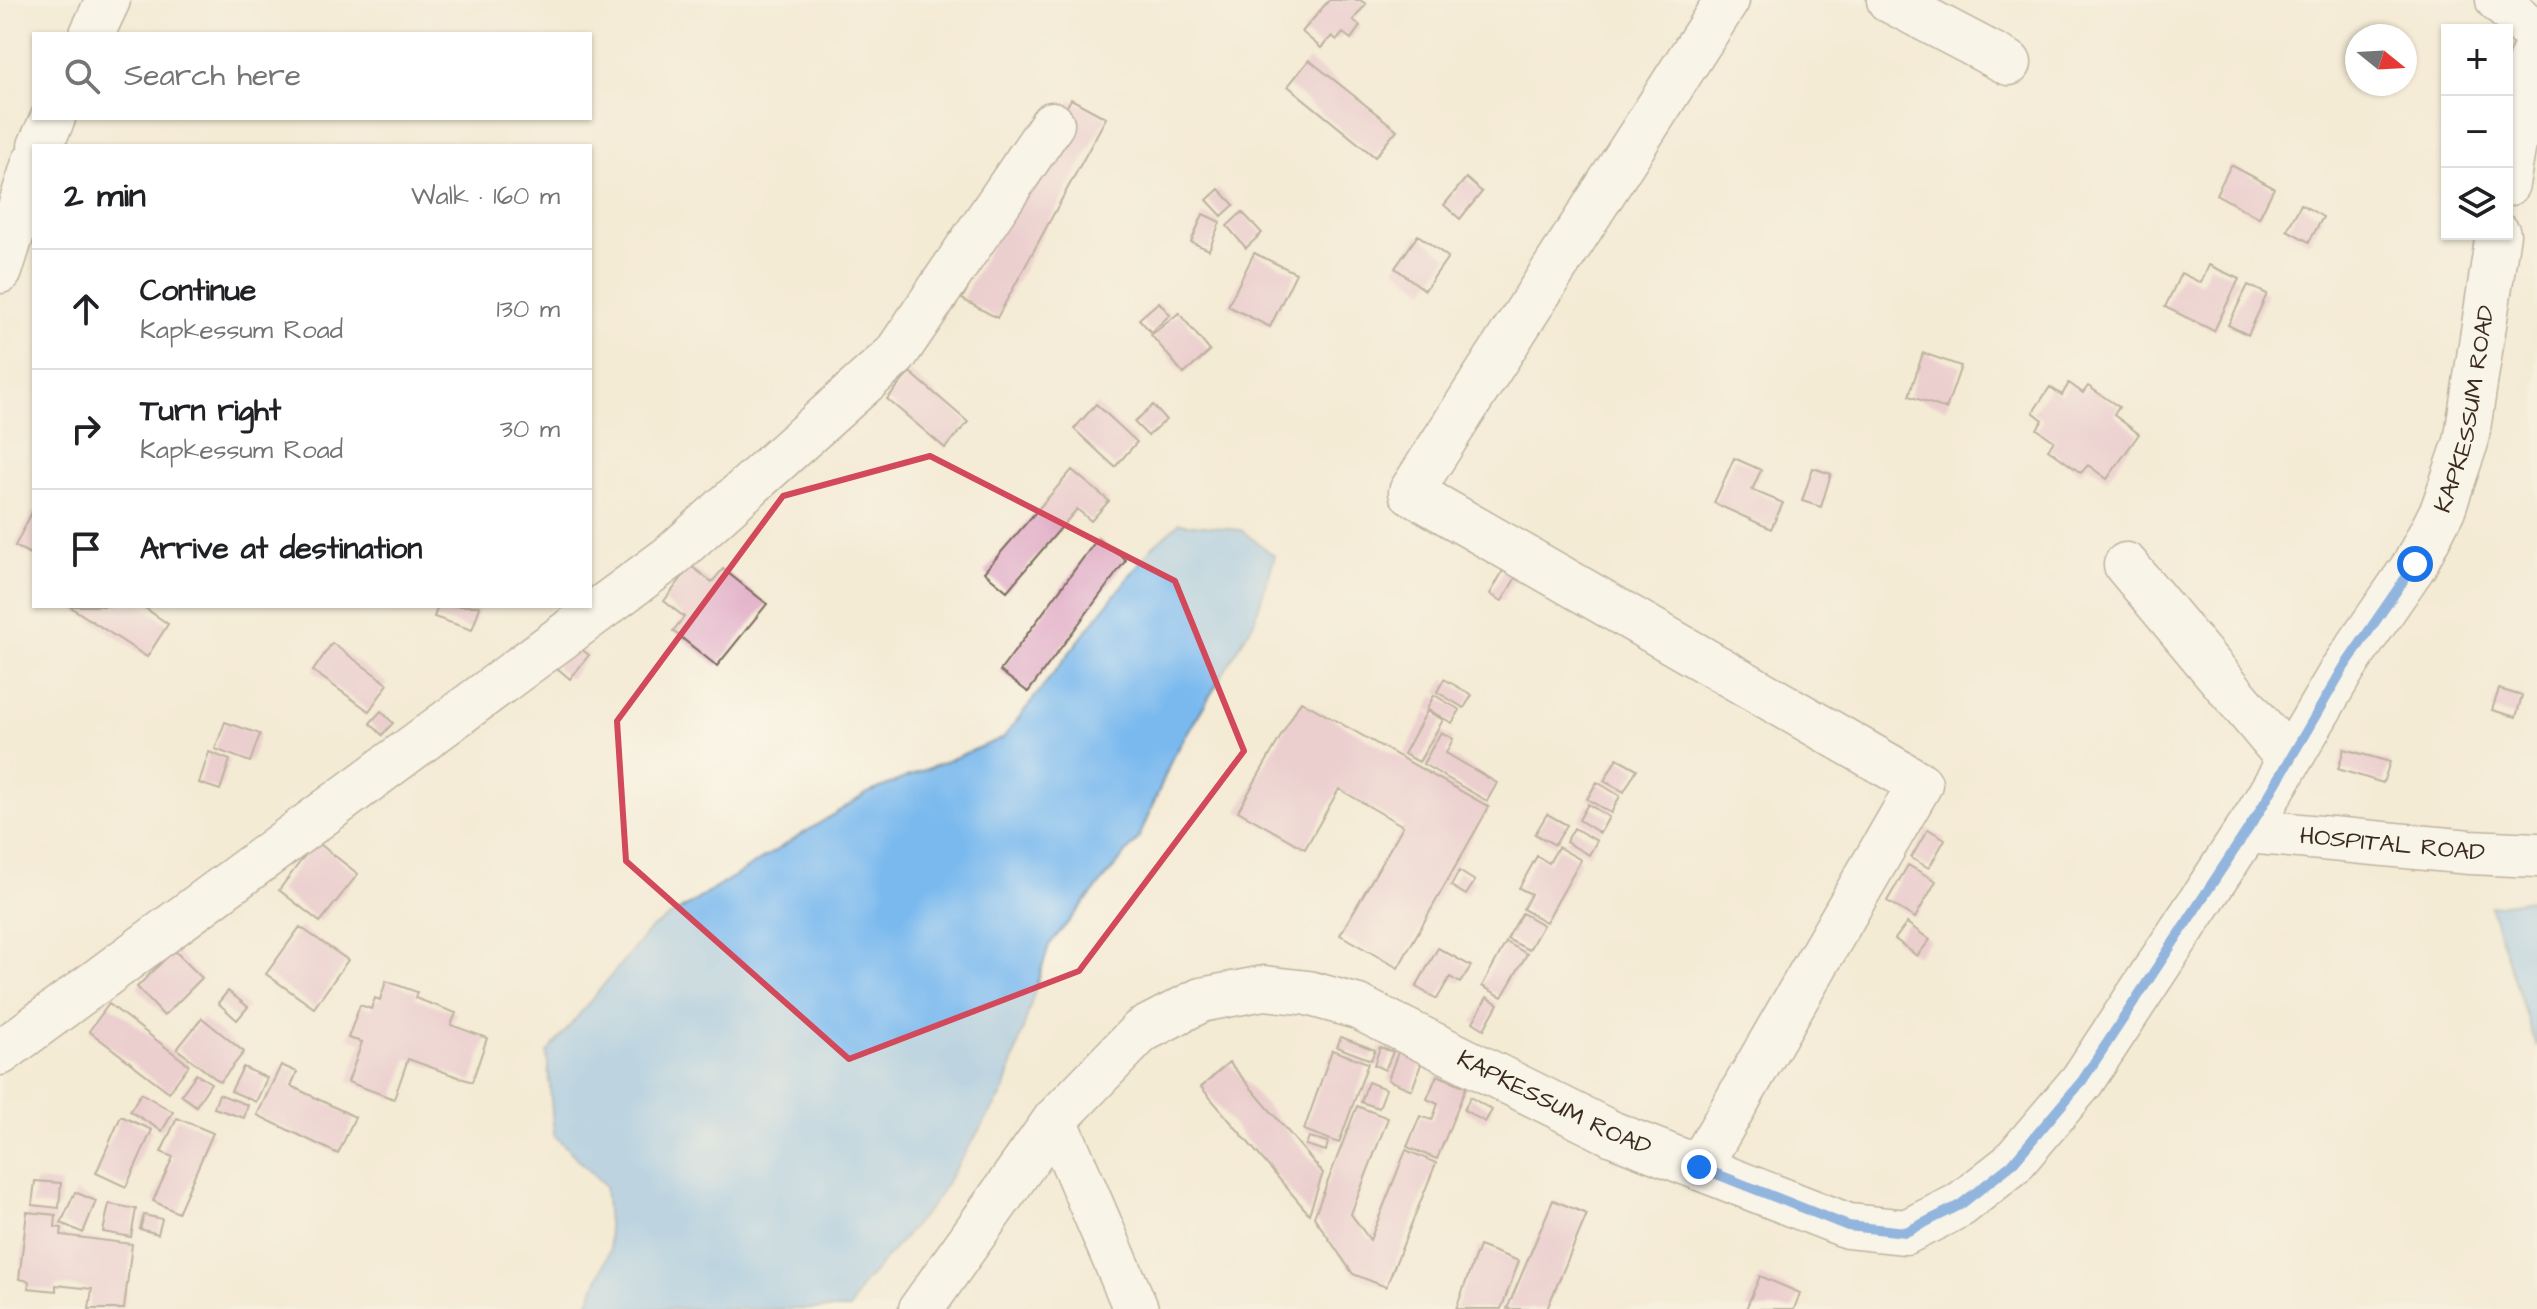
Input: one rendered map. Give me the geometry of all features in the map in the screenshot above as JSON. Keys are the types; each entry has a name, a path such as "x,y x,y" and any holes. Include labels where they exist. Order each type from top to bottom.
{"street":[{"path":"93,32 108,0"},
{"path":"1699,1167 1920,784 1411,492 1727,0"},
{"path":"1889,0 2009,63"},
{"path":"2498,0 2537,35"},
{"path":"2510,168 2527,70 2537,44"},
{"path":"41,144 52,120"},
{"path":"0,1053 669,558 895,355 1052,124"},
{"path":"0,271 32,169"},
{"name":"KAPKESSUM ROAD","path":"921,1309 1055,1120 1141,1031 1201,1000 1264,988 1308,993 1358,1007 1613,1134 1848,1226 1906,1232 1960,1205 2011,1165 2082,1081 2247,831 2344,667 2415,564 2443,509 2466,442 2497,240"},
{"path":"2126,565 2289,760"},
{"name":"HOSPITAL ROAD","path":"2247,831 2470,852 2537,855"},
{"path":"1055,1120 1136,1309"}],"highlighted area":[{"path":"930,456 1175,581 1244,751 1079,971 849,1059 626,861 617,721 783,496"}],"water":[{"path":"1179,523 1241,530 1275,556 1254,622 1172,759 1139,838 1049,945 1004,1091 933,1204 861,1287 850,1309 586,1309 610,1249 605,1186 554,1135 547,1053 650,929 868,793 1003,738 1152,547"},
{"path":"2537,899 2537,1048 2490,906"}],"building":[{"path":"1329,0 1360,0 1366,4 1353,20 1360,26 1351,39 1343,33 1337,40 1332,36 1321,48 1302,32"},
{"path":"1309,60 1397,130 1375,157 1288,86"},
{"path":"1071,99 1106,118 997,318 962,299"},
{"path":"2231,165 2274,188 2259,218 2216,194"},
{"path":"1466,178 1482,192 1460,219 1444,205"},
{"path":"1219,189 1234,205 1222,216 1207,200"},
{"path":"2301,204 2323,217 2309,242 2287,230"},
{"path":"1242,212 1262,233 1246,248 1227,226"},
{"path":"1203,214 1220,222 1209,250 1191,242"},
{"path":"1418,235 1448,257 1425,290 1395,268"},
{"path":"1254,253 1296,273 1270,327 1228,306"},
{"path":"2209,265 2239,279 2214,331 2165,307 2181,273 2201,283"},
{"path":"2248,285 2267,294 2248,335 2228,325"},
{"path":"1159,302 1170,315 1151,332 1139,319"},
{"path":"1179,313 1210,351 1184,374 1151,335"},
{"path":"1923,353 1961,366 1946,409 1909,396"},
{"path":"910,372 968,422 945,448 887,399"},
{"path":"2069,383 2083,393 2088,386 2119,407 2114,415 2139,434 2107,479 2088,465 2081,473 2048,449 2054,441 2037,429 2043,420 2033,412 2050,387 2062,395"},
{"path":"1096,404 1137,442 1115,467 1074,429"},
{"path":"1153,405 1166,420 1148,436 1134,422"},
{"path":"1734,458 1761,470 1752,490 1783,503 1771,529 1714,503"},
{"path":"1813,468 1831,474 1821,507 1802,501"},
{"path":"1072,470 1109,501 1091,521 1077,509 1007,591 984,572"},
{"path":"32,512 32,555 15,546"},
{"path":"1098,538 1126,560 1028,692 1000,671"},
{"path":"691,566 712,582 723,569 767,604 717,666 673,631 684,617 664,601"},
{"path":"1504,569 1516,577 1502,601 1490,594"},
{"path":"72,608 145,608 168,624 147,657"},
{"path":"437,608 480,608 472,630 434,617"},
{"path":"332,643 388,684 369,711 313,671"},
{"path":"574,644 589,655 570,679 556,667"},
{"path":"1444,679 1472,695 1464,708 1437,692"},
{"path":"2499,689 2522,696 2516,717 2492,710"},
{"path":"1434,695 1460,710 1452,723 1427,709"},
{"path":"1301,701 1489,807 1398,968 1340,935 1403,826 1339,789 1305,849 1238,811"},
{"path":"381,711 393,723 382,735 370,723"},
{"path":"1427,711 1443,720 1419,762 1404,754"},
{"path":"225,722 260,734 250,762 215,749"},
{"path":"1441,732 1453,739 1446,753 1497,783 1487,801 1423,764"},
{"path":"2344,749 2390,762 2383,783 2338,769"},
{"path":"209,752 230,760 220,790 199,783"},
{"path":"1617,758 1637,769 1624,792 1604,781"},
{"path":"1597,782 1620,796 1611,813 1587,799"},
{"path":"1588,804 1609,817 1600,833 1579,820"},
{"path":"1547,814 1567,825 1555,845 1535,834"},
{"path":"1574,828 1597,841 1589,855 1566,842"},
{"path":"1928,829 1945,839 1929,868 1911,858"},
{"path":"316,841 358,874 320,922 279,890"},
{"path":"1558,847 1581,860 1546,922 1523,909 1531,894 1519,888 1537,856 1549,863"},
{"path":"1908,865 1936,881 1915,918 1887,901"},
{"path":"1459,871 1475,881 1466,895 1451,886"},
{"path":"1522,913 1543,925 1529,950 1507,939"},
{"path":"1907,923 1930,940 1917,956 1895,939"},
{"path":"300,927 348,960 314,1008 266,974"},
{"path":"1506,942 1527,954 1502,997 1482,986"},
{"path":"1438,948 1471,966 1460,983 1450,977 1437,999 1416,987"},
{"path":"174,950 202,978 164,1016 137,987"},
{"path":"386,981 417,992 415,998 456,1013 451,1025 487,1038 472,1082 408,1059 394,1099 348,1082 362,1042 348,1038 360,1005 371,1009 375,998 380,1000"},
{"path":"228,991 248,1007 237,1020 218,1003"},
{"path":"1487,997 1498,1004 1484,1029 1473,1022"},
{"path":"109,1004 189,1065 169,1092 89,1031"},
{"path":"202,1018 244,1052 220,1082 177,1049"},
{"path":"1341,1037 1375,1050 1371,1060 1337,1047"},
{"path":"1380,1047 1393,1052 1385,1070 1374,1065"},
{"path":"1332,1050 1368,1063 1339,1143 1304,1130"},
{"path":"1398,1052 1422,1061 1412,1090 1388,1080"},
{"path":"1229,1062 1323,1173 1309,1214 1201,1087"},
{"path":"281,1065 297,1072 291,1086 355,1117 338,1154 257,1115"},
{"path":"243,1067 267,1078 256,1102 231,1091"},
{"path":"196,1074 211,1083 196,1106 181,1095"},
{"path":"1437,1075 1466,1087 1437,1159 1407,1147 1420,1116 1432,1120 1438,1104 1427,1099"},
{"path":"1368,1082 1386,1089 1379,1108 1361,1102"},
{"path":"141,1093 173,1112 162,1131 130,1111"},
{"path":"219,1094 248,1105 244,1118 214,1108"},
{"path":"1470,1097 1492,1110 1485,1122 1464,1110"},
{"path":"1357,1106 1388,1118 1351,1214 1370,1240 1406,1150 1436,1163 1386,1287 1353,1274 1314,1217"},
{"path":"121,1116 152,1130 126,1187 96,1173"},
{"path":"177,1118 213,1133 178,1213 153,1201 173,1157 161,1152"},
{"path":"1309,1137 1328,1142 1326,1151 1306,1145"},
{"path":"35,1181 61,1183 59,1208 32,1205"},
{"path":"75,1192 96,1201 83,1233 61,1223"},
{"path":"1553,1200 1587,1214 1547,1309 1507,1309"},
{"path":"109,1204 136,1209 131,1237 103,1232"},
{"path":"27,1212 56,1215 55,1227 62,1228 61,1235 132,1244 124,1309 89,1309 92,1289 56,1285 56,1291 28,1288 29,1281 19,1279"},
{"path":"144,1215 162,1219 158,1234 140,1229"},
{"path":"1479,1246 1519,1261 1501,1309 1456,1309"},
{"path":"1760,1276 1800,1293 1794,1309 1746,1309"}],"route":[{"path":"1699,1167 1848,1226 1906,1232 1960,1205 2011,1165 2082,1081 2258,814 2344,667 2415,564"}]}
